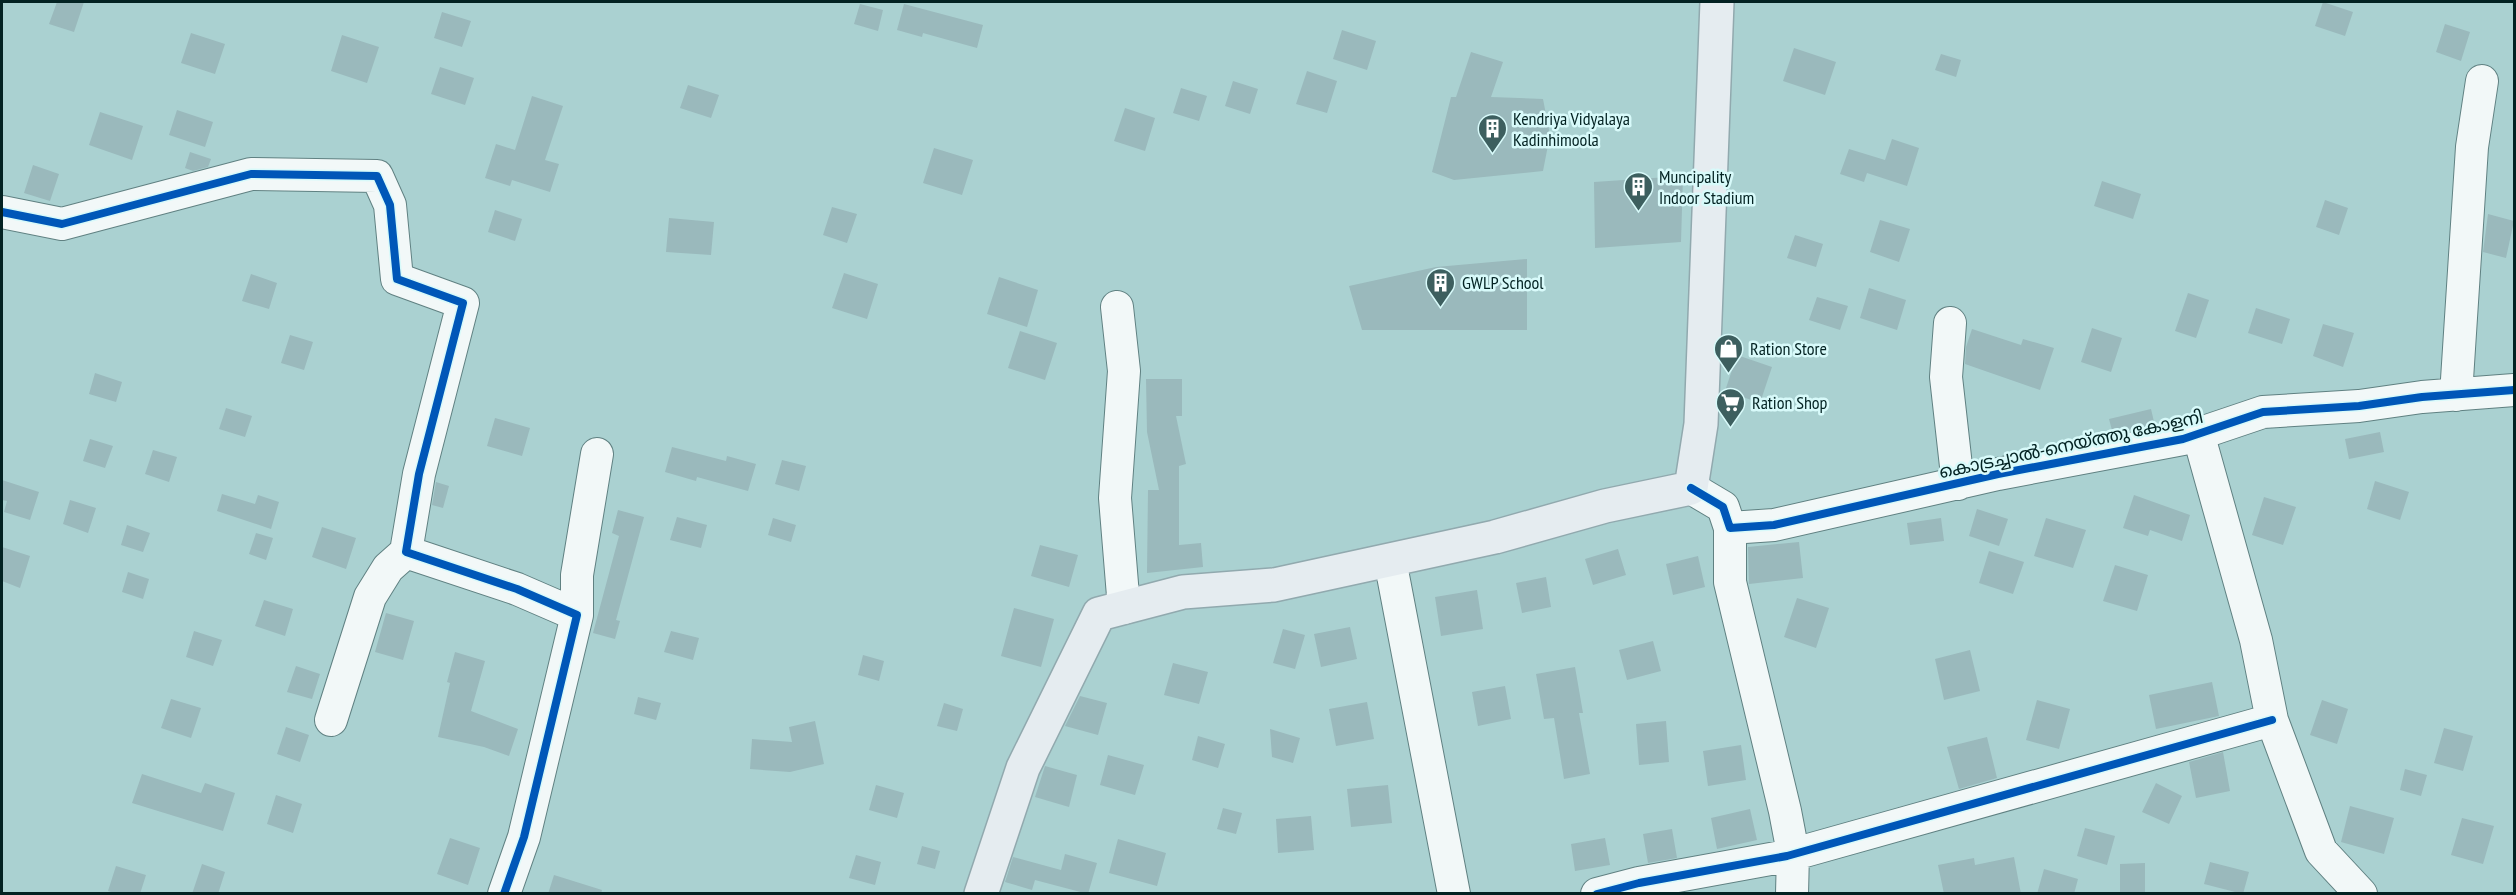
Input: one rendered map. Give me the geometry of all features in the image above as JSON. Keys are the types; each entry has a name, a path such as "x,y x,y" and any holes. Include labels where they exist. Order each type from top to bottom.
{"main road":[{"path":"981,894 1023,768 1099,614 1183,592 1274,585 1495,537 1605,506 1691,488 1701,424 1717,2"}],"street":[{"path":"2456,395 2472,147 2482,81"},
{"path":"2,213 62,224 251,174 377,176 390,205 398,279 464,303 419,474 406,552 388,568 370,597 331,720"},
{"path":"1117,307 1124,371 1115,498 1124,608"},
{"path":"1950,323 1946,377 1958,484"},
{"name":"കൊട്രച്ചാൽ-നെയ്ത്തു കോളനി","path":"1730,528 1774,525 1998,474 2115,453 2198,433 2263,412 2359,406 2422,397 2514,390"},
{"path":"2198,433 2256,640 2272,720 2321,851 2361,894"},
{"path":"504,894 525,837 577,615 577,575 597,454"},
{"path":"1691,488 1723,507 1730,528 1730,582 1793,853 1792,894"},
{"path":"406,552 517,589 577,615"},
{"path":"1390,560 1454,894"},
{"path":"1597,894 1793,853 2272,720"}],"building":[{"path":"57,2 84,2 74,32 49,24"},
{"path":"2323,2 2353,12 2345,36 2315,26"},
{"path":"860,4 883,10 878,31 854,24"},
{"path":"904,4 983,25 977,48 923,33 922,37 897,30"},
{"path":"442,12 471,21 462,47 434,38"},
{"path":"2445,24 2470,32 2461,61 2436,52"},
{"path":"1342,30 1376,41 1367,70 1333,59"},
{"path":"191,33 225,44 215,74 181,63"},
{"path":"342,35 379,47 367,83 331,71"},
{"path":"1794,48 1836,62 1825,95 1783,81"},
{"name":"Kendriya Vidyalaya Kadinhimoola","path":"1471,52 1503,62 1491,97 1543,99 1550,135 1543,171 1454,180 1432,172 1451,97 1456,97"},
{"path":"1941,54 1961,60 1956,77 1935,70"},
{"path":"440,67 474,78 465,105 431,94"},
{"path":"1307,71 1337,81 1327,113 1296,104"},
{"path":"1233,81 1258,89 1250,114 1225,106"},
{"path":"688,85 719,95 711,118 680,108"},
{"path":"1181,88 1207,96 1199,121 1173,113"},
{"path":"532,96 563,106 545,160 559,164 550,192 512,180 510,186 485,178 496,144 515,150"},
{"path":"1125,108 1155,118 1145,151 1114,141"},
{"path":"177,110 213,122 205,147 169,135"},
{"path":"100,112 143,126 132,160 89,145"},
{"path":"1892,139 1919,148 1907,186 1867,173 1864,182 1840,174 1849,149 1885,160"},
{"path":"934,148 973,160 962,195 923,183"},
{"path":"190,152 211,159 208,167 193,171 185,168"},
{"path":"33,165 59,174 50,201 24,193"},
{"name":"Muncipality Indoor Stadium","path":"1683,176 1681,242 1595,248 1594,182"},
{"path":"2102,181 2141,194 2133,219 2094,206"},
{"path":"2325,200 2348,208 2339,235 2316,227"},
{"path":"832,207 857,214 847,243 823,235"},
{"path":"495,210 522,219 515,241 488,232"},
{"path":"2488,214 2514,221 2506,258 2483,252"},
{"path":"669,218 714,222 711,255 666,252"},
{"path":"1880,220 1910,229 1899,262 1870,252"},
{"path":"1795,235 1823,244 1816,267 1787,258"},
{"name":"GWLP School","path":"1527,259 1527,330 1362,330 1349,286 1436,267"},
{"path":"844,273 878,284 867,319 832,308"},
{"path":"251,274 277,283 269,309 242,301"},
{"path":"999,277 1038,290 1027,327 987,314"},
{"path":"1869,288 1906,300 1897,330 1860,318"},
{"path":"2188,293 2209,300 2196,338 2175,331"},
{"path":"1817,297 1848,306 1840,330 1809,320"},
{"path":"2256,308 2290,319 2282,344 2248,333"},
{"path":"2323,324 2354,333 2343,367 2313,356"},
{"path":"2092,328 2122,338 2111,372 2081,362"},
{"path":"1972,329 2021,345 2023,339 2054,348 2040,390 1965,364 1966,347"},
{"path":"1020,331 1057,343 1045,380 1008,368"},
{"path":"290,335 313,342 304,370 281,363"},
{"path":"1737,355 1772,367 1760,403 1725,391"},
{"path":"95,373 122,382 116,402 89,394"},
{"path":"1146,379 1182,379 1182,416 1176,416 1186,464 1179,466 1179,545 1201,543 1203,567 1147,573 1148,490 1159,490 1147,432"},
{"path":"226,408 252,416 245,437 219,429"},
{"path":"2151,409 2155,426 2113,434 2109,419"},
{"path":"495,418 530,428 522,456 487,446"},
{"path":"2380,432 2384,452 2349,459 2345,439"},
{"path":"90,439 113,446 105,468 83,461"},
{"path":"672,447 726,461 727,456 756,464 748,491 697,477 696,481 665,472"},
{"path":"153,450 177,457 169,482 145,474"},
{"path":"782,460 806,466 799,491 775,484"},
{"path":"2,480 39,492 30,520 4,512 7,501 2,500"},
{"path":"2375,481 2409,492 2400,520 2367,509"},
{"path":"436,482 449,486 443,508 432,505"},
{"path":"222,494 255,504 258,495 279,502 271,529 217,511"},
{"path":"2134,495 2190,515 2182,541 2150,530 2148,536 2123,528"},
{"path":"2264,497 2296,507 2283,545 2252,535"},
{"path":"70,500 96,508 88,533 63,524"},
{"path":"1977,509 2008,519 1999,546 1969,536"},
{"path":"618,510 644,517 616,620 620,621 615,639 593,633 619,536 612,533"},
{"path":"677,517 707,525 701,548 670,540"},
{"path":"773,518 796,525 791,542 768,535"},
{"path":"1941,518 1944,541 1910,545 1907,523"},
{"path":"2046,518 2086,530 2073,568 2034,556"},
{"path":"127,525 150,533 143,552 121,545"},
{"path":"322,527 356,538 346,569 312,557"},
{"path":"256,533 273,538 266,560 249,554"},
{"path":"1799,542 1803,578 1749,584 1748,547"},
{"path":"1040,545 1078,555 1069,587 1031,576"},
{"path":"2,547 30,556 20,588 2,581"},
{"path":"1618,549 1626,575 1593,585 1585,559"},
{"path":"1989,551 2024,562 2013,594 1979,583"},
{"path":"1698,556 1705,587 1673,595 1666,564"},
{"path":"2115,565 2148,575 2137,611 2103,601"},
{"path":"128,572 149,579 143,599 122,592"},
{"path":"1546,577 1551,607 1522,613 1516,583"},
{"path":"1477,590 1483,629 1441,636 1435,597"},
{"path":"1797,598 1829,608 1816,648 1784,637"},
{"path":"264,600 293,609 285,636 255,626"},
{"path":"1014,608 1054,619 1041,667 1001,656"},
{"path":"386,613 414,621 403,660 375,652"},
{"path":"1350,627 1357,659 1321,667 1314,634"},
{"path":"1283,629 1305,635 1295,669 1273,663"},
{"path":"194,631 222,640 213,666 186,657"},
{"path":"671,631 699,638 693,660 664,652"},
{"path":"1653,641 1661,671 1627,680 1619,650"},
{"path":"1970,650 1980,691 1944,700 1935,659"},
{"path":"455,652 485,661 471,711 518,729 509,756 484,747 438,737 450,683 447,682"},
{"path":"863,655 884,661 879,681 858,675"},
{"path":"1173,663 1208,672 1199,704 1164,695"},
{"path":"296,666 320,674 312,699 287,692"},
{"path":"1575,667 1583,713 1579,713 1590,774 1564,779 1554,718 1544,719 1536,674"},
{"path":"2212,682 2219,716 2156,729 2149,695"},
{"path":"1505,686 1511,719 1478,726 1472,692"},
{"path":"1080,696 1107,703 1098,735 1065,726"},
{"path":"638,697 661,703 656,720 634,714"},
{"path":"171,699 201,708 191,738 161,728"},
{"path":"2037,700 2070,709 2059,749 2026,740"},
{"path":"2322,700 2348,709 2337,744 2310,735"},
{"path":"1367,702 1374,739 1336,746 1329,709"},
{"path":"944,703 963,709 957,731 937,726"},
{"path":"815,721 824,764 790,772 750,769 752,739 792,742 789,727"},
{"path":"1666,721 1669,762 1639,765 1636,724"},
{"path":"286,727 309,735 300,762 277,754"},
{"path":"2444,728 2473,736 2463,771 2434,763"},
{"path":"1270,729 1300,738 1293,763 1272,757"},
{"path":"1198,736 1225,744 1218,768 1192,760"},
{"path":"1987,737 1997,778 1959,789 1947,747"},
{"path":"1741,745 1746,780 1708,786 1703,751"},
{"path":"2223,752 2230,791 2196,798 2189,762"},
{"path":"1108,755 1144,765 1135,795 1100,785"},
{"path":"1045,766 1077,775 1069,807 1035,797"},
{"path":"2405,769 2427,775 2421,796 2400,790"},
{"path":"142,774 201,793 205,783 235,793 223,831 132,803"},
{"path":"2156,783 2182,796 2169,824 2142,812"},
{"path":"876,785 904,793 897,818 869,810"},
{"path":"1388,785 1392,823 1351,827 1347,789"},
{"path":"276,795 302,804 293,833 267,824"},
{"path":"2350,806 2394,818 2384,854 2341,842"},
{"path":"1223,808 1242,813 1236,834 1217,829"},
{"path":"1750,809 1757,840 1717,849 1711,818"},
{"path":"1311,816 1314,850 1278,853 1276,819"},
{"path":"2462,818 2494,826 2483,864 2451,855"},
{"path":"2085,828 2115,836 2107,865 2077,856"},
{"path":"1672,829 1677,858 1648,863 1643,834"},
{"path":"450,838 480,848 468,885 437,874"},
{"path":"1605,838 1610,865 1575,871 1571,844"},
{"path":"1118,839 1166,853 1157,886 1109,873"},
{"path":"922,846 940,851 935,869 917,864"},
{"path":"1065,854 1097,863 1088,894 1035,880 1032,890 1005,882 1013,857 1061,870"},
{"path":"856,855 881,862 875,885 849,878"},
{"path":"2014,857 2021,894 1944,894 1938,865 1974,858 1975,865"},
{"path":"2210,862 2249,872 2243,894 2204,884"},
{"path":"2145,863 2145,894 2120,894 2120,864"},
{"path":"202,864 225,872 218,894 192,894"},
{"path":"116,866 146,875 140,894 117,894 108,891"},
{"path":"2044,869 2078,879 2074,894 2037,894"},
{"path":"554,875 602,890 601,894 548,894"}],"cycle path":[{"path":"2,212 62,224 251,174 377,176 390,205 397,279 463,303 419,474 406,552 517,589 577,615 524,837 504,894"},
{"path":"1691,488 1723,507 1730,528 1774,525 1998,474 2183,439 2263,412 2359,406 2422,397 2514,390"},
{"path":"1597,894 1639,883 1787,856 2272,720"}],"place":[{"name":"Kendriya Vidyalaya Kadinhimoola","path":"1492,154"},
{"name":"Muncipality Indoor Stadium","path":"1638,212"},
{"name":"GWLP School","path":"1441,308"},
{"name":"Ration Store","path":"1729,374"},
{"name":"Ration Shop","path":"1731,428"}]}
